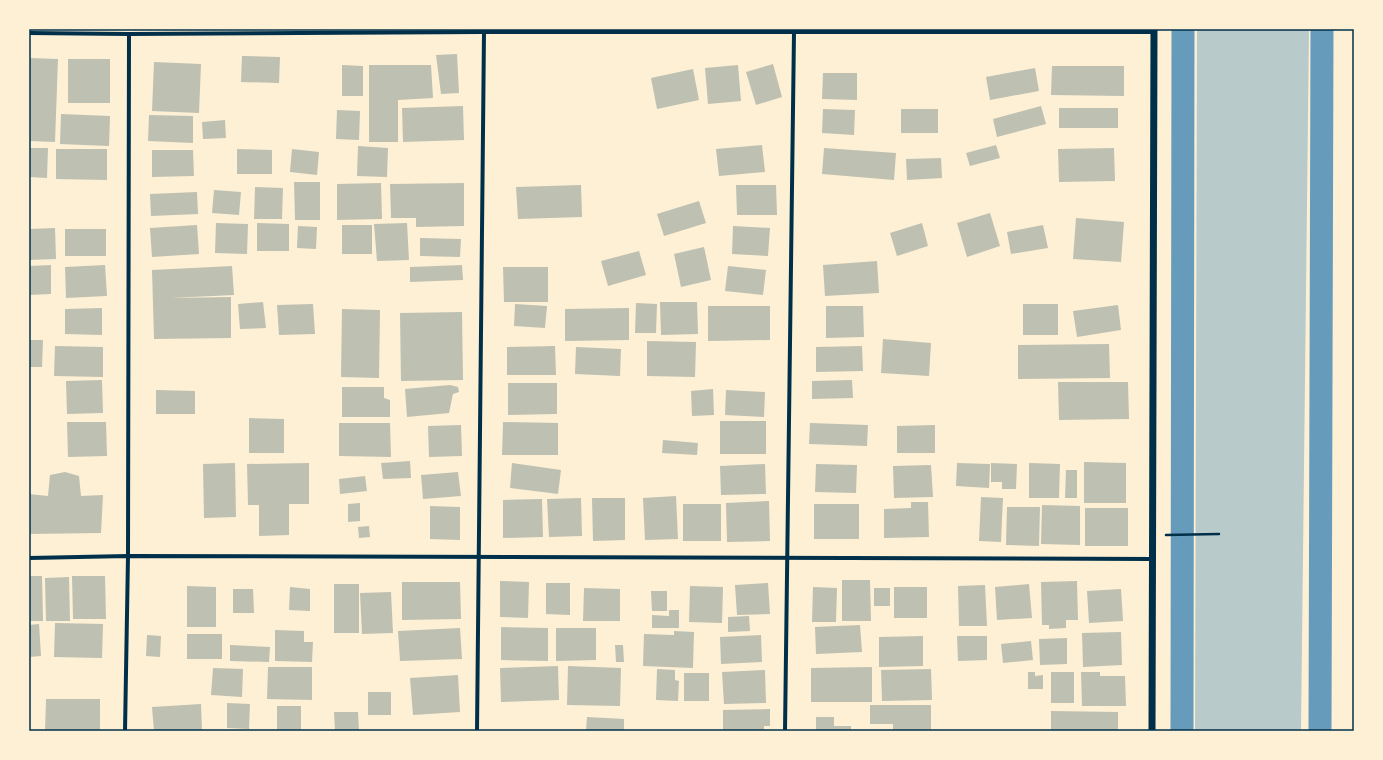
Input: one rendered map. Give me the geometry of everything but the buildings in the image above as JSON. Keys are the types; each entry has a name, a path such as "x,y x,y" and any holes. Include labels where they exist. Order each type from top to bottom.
{"street":[{"path":"29,33 1154,31 1152,731"},
{"path":"477,731 484,32"},
{"path":"785,731 794,32"},
{"path":"125,731 128,556 129,34"},
{"path":"29,558 128,556 1153,559"}],"path":[{"path":"1170,535 1219,534"}],"shaded area":[{"path":"1197,29 1309,29 1301,731 1195,731"}],"waterway":[{"path":"1182,731 1183,29"},
{"path":"1320,731 1322,29"}]}
